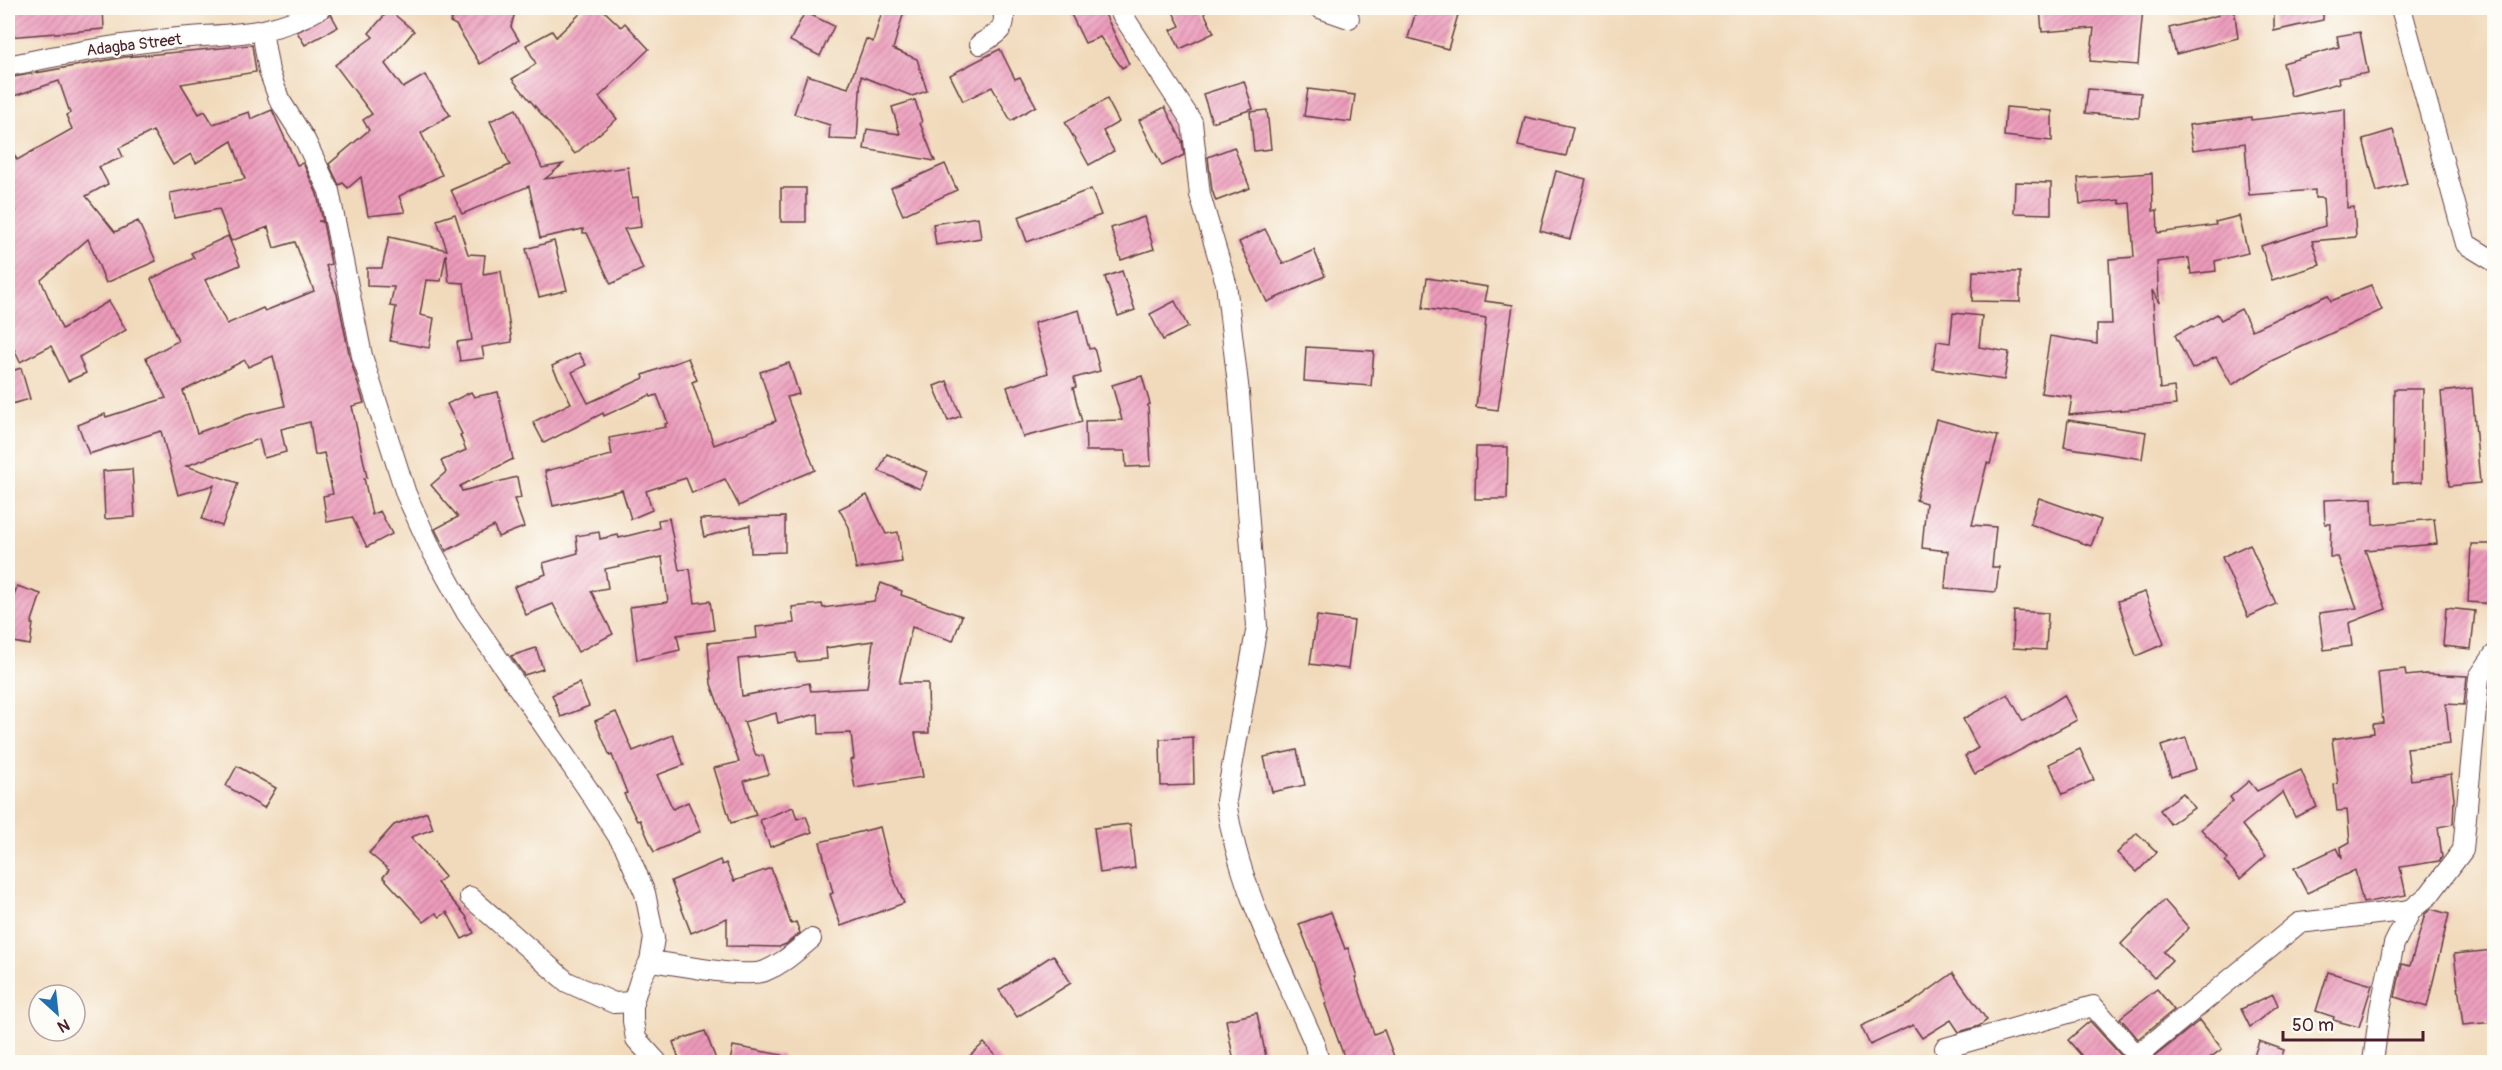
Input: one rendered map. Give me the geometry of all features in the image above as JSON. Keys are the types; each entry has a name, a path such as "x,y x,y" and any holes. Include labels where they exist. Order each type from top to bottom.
{"street":[{"name":"Adagba Street","path":"8,66 62,54 164,39 233,36 262,31 304,18 321,8"},
{"path":"980,44 1001,30 1005,17 1002,8"},
{"path":"1118,8 1192,122 1200,195 1226,283 1239,393 1257,626 1226,801 1229,827 1248,889 1314,1042 1319,1062"},
{"path":"1320,8 1349,18"},
{"path":"2401,8 2466,244 2494,262"},
{"path":"262,31 268,71 279,99 305,140 329,191 362,356 406,494 432,551 466,612 542,720 625,847 645,893 654,938 650,961 640,980 633,1002 636,1039 657,1062"},
{"path":"2373,1062 2380,1009 2394,944 2411,910 2429,895 2463,850 2469,809 2479,677 2494,655"},
{"path":"470,897 567,982 614,1003 633,1002"},
{"path":"1945,1048 2094,1006 2137,1056 2299,923 2411,910"},
{"path":"650,961 704,970 738,971 749,975 765,971 784,961 811,939"}],"building":[{"path":"8,8 103,8 104,29 8,37"},
{"path":"457,8 516,8 511,27 519,40 480,64 456,25 450,22"},
{"path":"586,8 601,8 621,27 625,23 649,49 599,97 617,119 575,154 512,79 536,64 526,45 552,31 556,37"},
{"path":"883,8 905,8 893,49 917,59 927,91 912,96 861,76 857,140 829,139 830,125 794,114 807,75 848,88 866,39 873,42"},
{"path":"1068,8 1102,8 1129,64 1122,68 1100,37 1085,43"},
{"path":"1171,8 1202,8 1214,33 1180,49 1171,30 1180,26"},
{"path":"1417,8 1460,8 1448,49 1408,38"},
{"path":"2040,8 2143,8 2138,65 2090,61 2094,28 2042,32"},
{"path":"2217,8 2234,8 2238,38 2176,54 2169,28 2219,15"},
{"path":"2274,8 2323,8 2323,20 2274,31"},
{"path":"389,10 414,31 385,64 403,88 425,75 450,115 421,133 442,175 399,196 405,212 368,216 361,177 348,188 343,183 339,185 329,164 369,130 363,120 372,114 335,65 373,37 369,33"},
{"path":"805,12 834,26 820,56 790,41"},
{"path":"331,14 338,27 305,45 297,32"},
{"path":"2360,32 2368,73 2338,78 2339,83 2291,96 2283,63 2339,47 2337,36"},
{"path":"252,45 256,72 181,84 199,114 205,111 213,124 249,112 251,119 272,110 297,165 303,163 317,194 323,221 318,221 323,222 331,264 326,266 337,294 350,358 364,403 352,406 367,477 364,478 372,515 380,511 392,534 367,547 352,517 327,522 323,496 333,494 324,453 315,455 310,422 281,429 286,452 264,458 259,439 186,466 238,483 222,526 202,519 214,485 178,495 161,431 89,454 78,425 105,414 106,417 166,398 146,358 178,341 151,279 194,258 191,253 228,236 240,265 205,280 227,324 263,308 265,311 314,291 295,242 274,248 268,227 231,241 219,209 174,218 170,193 245,179 232,141 196,163 191,154 173,165 153,131 119,148 123,157 99,167 108,184 86,196 115,232 138,221 156,261 106,283 88,239 41,280 62,329 109,301 126,330 79,357 86,373 68,381 51,346 20,362 8,336 8,214 15,211 8,196 8,142 17,160 72,129 66,115 70,113 59,81 8,98 8,78 125,57","holes":["273,356 285,406 247,415 197,433 183,391 245,360 248,367"]},
{"path":"1000,49 1015,79 1020,77 1036,106 1011,121 992,87 963,101 950,75"},
{"path":"1244,81 1253,109 1212,122 1203,94"},
{"path":"1308,89 1355,95 1351,122 1304,116"},
{"path":"2088,89 2141,93 2139,118 2085,113"},
{"path":"1107,99 1119,122 1103,131 1114,151 1089,165 1065,122"},
{"path":"915,100 922,122 920,123 935,161 864,149 867,129 900,134 892,107"},
{"path":"1165,107 1182,141 1184,155 1162,166 1139,120"},
{"path":"2006,107 2052,111 2052,141 2004,136"},
{"path":"516,109 542,168 563,164 545,179 628,167 632,198 638,197 641,227 624,229 643,269 611,284 587,233 583,233 583,229 540,238 529,186 462,214 451,190 510,165 490,121"},
{"path":"2345,109 2347,208 2354,207 2356,237 2312,241 2320,265 2272,280 2261,246 2325,226 2323,198 2315,198 2315,190 2249,195 2245,143 2193,150 2189,125"},
{"path":"1267,110 1271,149 1254,151 1250,112"},
{"path":"1525,117 1573,127 1566,156 1518,146"},
{"path":"2393,130 2407,184 2377,192 2363,139"},
{"path":"1234,147 1250,188 1216,201 1212,190 1208,157"},
{"path":"945,164 957,190 903,215 891,188"},
{"path":"1556,171 1586,179 1570,239 1540,231"},
{"path":"2152,173 2153,211 2157,210 2158,233 2216,225 2215,222 2239,216 2248,253 2215,261 2216,271 2191,274 2189,258 2157,262 2159,303 2152,290 2160,389 2174,387 2176,405 2069,415 2072,397 2041,393 2050,336 2097,344 2097,324 2112,324 2109,259 2134,257 2130,203 2120,204 2119,200 2080,204 2078,178"},
{"path":"2015,182 2051,183 2051,214 2014,213"},
{"path":"781,188 806,188 806,222 781,222"},
{"path":"1091,189 1101,215 1027,242 1018,217"},
{"path":"455,214 468,254 485,255 483,274 501,271 512,342 482,347 484,358 460,361 457,342 472,340 464,283 449,282 446,254 441,281 426,280 420,315 434,318 429,348 390,341 396,307 390,306 394,287 367,286 367,268 382,268 389,237 447,250 437,220"},
{"path":"978,217 981,238 936,245 933,224"},
{"path":"1144,217 1154,249 1121,260 1111,228"},
{"path":"1265,229 1283,264 1314,250 1325,276 1267,302 1239,242"},
{"path":"554,241 567,290 539,297 526,249"},
{"path":"1122,271 1135,310 1118,316 1105,277"},
{"path":"1973,271 2020,272 2020,302 1972,301"},
{"path":"1427,278 1488,287 1485,301 1513,305 1498,410 1476,407 1486,318 1423,308"},
{"path":"2371,285 2382,310 2271,361 2232,385 2216,357 2192,369 2175,335 2217,314 2221,320 2241,309 2252,330 2328,295 2331,301"},
{"path":"1175,301 1188,327 1163,340 1150,314"},
{"path":"1079,310 1089,349 1094,348 1100,371 1074,378 1076,387 1073,388 1082,422 1023,437 1007,387 1048,373 1034,323"},
{"path":"1953,313 1982,316 1979,347 2009,352 2004,380 1933,369 1937,341 1950,343"},
{"path":"1306,347 1374,351 1371,386 1304,381"},
{"path":"579,353 586,365 572,372 588,403 644,378 643,375 688,358 697,380 692,382 714,445 776,421 760,372 789,363 799,394 787,397 815,470 739,506 725,479 692,493 686,478 646,491 652,510 631,519 622,490 553,506 545,471 612,455 609,438 666,427 665,424 668,423 657,395 651,397 650,395 604,416 603,413 544,443 533,422 571,403 552,366"},
{"path":"21,368 30,399 8,405 8,372"},
{"path":"1142,376 1150,404 1148,405 1151,466 1126,467 1125,451 1086,451 1085,421 1122,420 1112,385"},
{"path":"947,381 961,416 948,421 934,386"},
{"path":"2472,388 2480,483 2449,486 2441,392"},
{"path":"2394,389 2423,389 2422,482 2393,483"},
{"path":"471,392 474,397 498,392 513,459 460,486 462,491 517,477 521,498 514,499 524,527 498,537 494,526 446,551 435,529 458,517 431,485 446,472 441,461 466,450 460,435 462,434 447,404"},
{"path":"1936,419 1998,436 1990,464 1987,463 1972,525 1996,527 1992,567 1999,567 1996,592 1945,588 1948,551 1922,548 1926,503 1916,500"},
{"path":"2068,420 2146,432 2142,459 2064,447"},
{"path":"1476,447 1508,447 1507,499 1475,499"},
{"path":"887,454 927,472 920,489 879,471"},
{"path":"132,469 135,517 105,519 103,471"},
{"path":"867,495 886,534 898,532 902,562 856,569 849,527 839,509"},
{"path":"2039,498 2101,520 2091,546 2030,524"},
{"path":"2372,498 2373,525 2434,519 2437,544 2365,550 2386,609 2349,623 2352,646 2324,650 2319,613 2357,608 2338,557 2330,557 2331,524 2325,524 2324,500"},
{"path":"785,517 785,552 751,553 750,525 704,537 700,519"},
{"path":"669,518 679,570 690,569 695,603 710,601 714,630 677,635 680,650 637,660 630,607 668,602 662,557 605,569 608,588 591,591 613,634 578,652 553,604 526,615 514,587 546,574 543,563 578,553 576,536 599,532 600,539 618,535 619,538 659,528 658,520"},
{"path":"2250,544 2276,604 2248,617 2222,557"},
{"path":"2471,544 2494,544 2494,604 2468,602"},
{"path":"881,583 902,591 901,595 962,616 953,641 912,627 899,683 928,683 929,733 915,733 923,777 855,788 850,760 854,759 851,733 819,734 818,714 778,723 776,713 744,722 756,756 763,755 769,774 744,781 756,815 731,823 714,768 739,762 711,684 708,643 757,638 756,627 794,623 792,607 822,604 823,608 874,601","holes":["873,641 867,688 811,691 809,683 742,696 738,659 796,653 797,662 827,659 826,648"]},
{"path":"17,586 41,594 31,624 33,624 30,645 8,641 8,615"},
{"path":"2145,592 2164,644 2136,656 2118,601"},
{"path":"2446,608 2475,611 2471,649 2443,646"},
{"path":"2014,611 2048,613 2046,650 2013,648"},
{"path":"1317,616 1354,621 1348,669 1310,664"},
{"path":"536,648 543,669 524,675 511,656"},
{"path":"2405,669 2406,676 2425,674 2467,676 2464,705 2446,704 2450,744 2407,748 2411,780 2451,774 2454,799 2453,824 2438,827 2442,857 2439,861 2400,867 2406,895 2363,903 2355,870 2307,893 2294,868 2337,848 2342,858 2341,847 2350,842 2347,810 2337,811 2334,785 2338,784 2332,739 2374,733 2373,724 2383,723 2378,672"},
{"path":"579,683 589,706 561,717 552,695"},
{"path":"2008,694 2023,721 2064,695 2077,720 1975,774 1965,756 1978,748 1963,719"},
{"path":"616,712 633,751 673,735 684,765 657,775 673,809 688,802 701,831 654,852 640,820 637,821 624,794 627,793 612,755 610,756 595,721"},
{"path":"1193,737 1194,785 1161,786 1160,739"},
{"path":"2186,738 2196,769 2171,777 2161,746"},
{"path":"2080,749 2094,780 2063,794 2049,764"},
{"path":"1297,750 1305,785 1272,792 1264,757"},
{"path":"237,766 276,788 264,808 226,786"},
{"path":"2301,770 2317,807 2295,817 2283,792 2242,825 2266,856 2240,879 2225,862 2228,859 2201,829 2233,801 2230,797 2249,781 2257,791"},
{"path":"2183,793 2194,808 2170,824 2160,810"},
{"path":"793,807 797,819 806,816 812,832 770,847 760,820"},
{"path":"427,812 433,829 411,837 445,877 437,883 466,916 474,933 462,939 447,912 440,917 436,913 424,922 383,877 389,870 369,853 394,825"},
{"path":"1130,824 1135,868 1100,873 1094,828"},
{"path":"880,827 891,872 904,903 841,926 830,894 833,893 820,842"},
{"path":"2137,833 2157,852 2137,872 2117,853"},
{"path":"720,860 722,865 726,863 734,881 771,868 791,924 796,922 800,933 779,947 727,946 727,918 691,933 671,881"},
{"path":"2164,900 2189,928 2164,952 2172,960 2154,978 2121,944"},
{"path":"2431,909 2449,914 2427,1007 2395,997 2402,964 2410,966 2425,914"},
{"path":"1331,912 1345,949 1348,948 1374,1034 1384,1030 1396,1062 1346,1062 1299,924"},
{"path":"2494,950 2494,1022 2463,1025 2454,954"},
{"path":"1053,955 1071,983 1017,1017 999,990"},
{"path":"2328,972 2372,985 2359,1027 2333,1020 2334,1017 2316,1011"},
{"path":"1953,973 1987,1020 1979,1026 1959,1032 1951,1020 1922,1038 1913,1025 1870,1045 1861,1026 1910,1004"},
{"path":"2157,989 2174,1010 2138,1039 2120,1018"},
{"path":"2273,994 2278,1005 2250,1027 2241,1009"},
{"path":"1257,1013 1267,1062 1234,1062 1226,1020"},
{"path":"2200,1020 2222,1049 2204,1062 2148,1062"},
{"path":"2090,1021 2127,1062 2087,1062 2068,1040"},
{"path":"705,1031 717,1062 680,1062 673,1042"},
{"path":"2259,1041 2284,1050 2280,1062 2252,1062"},
{"path":"984,1043 1002,1062 963,1062"},
{"path":"733,1046 782,1055 782,1062 730,1062"}]}
